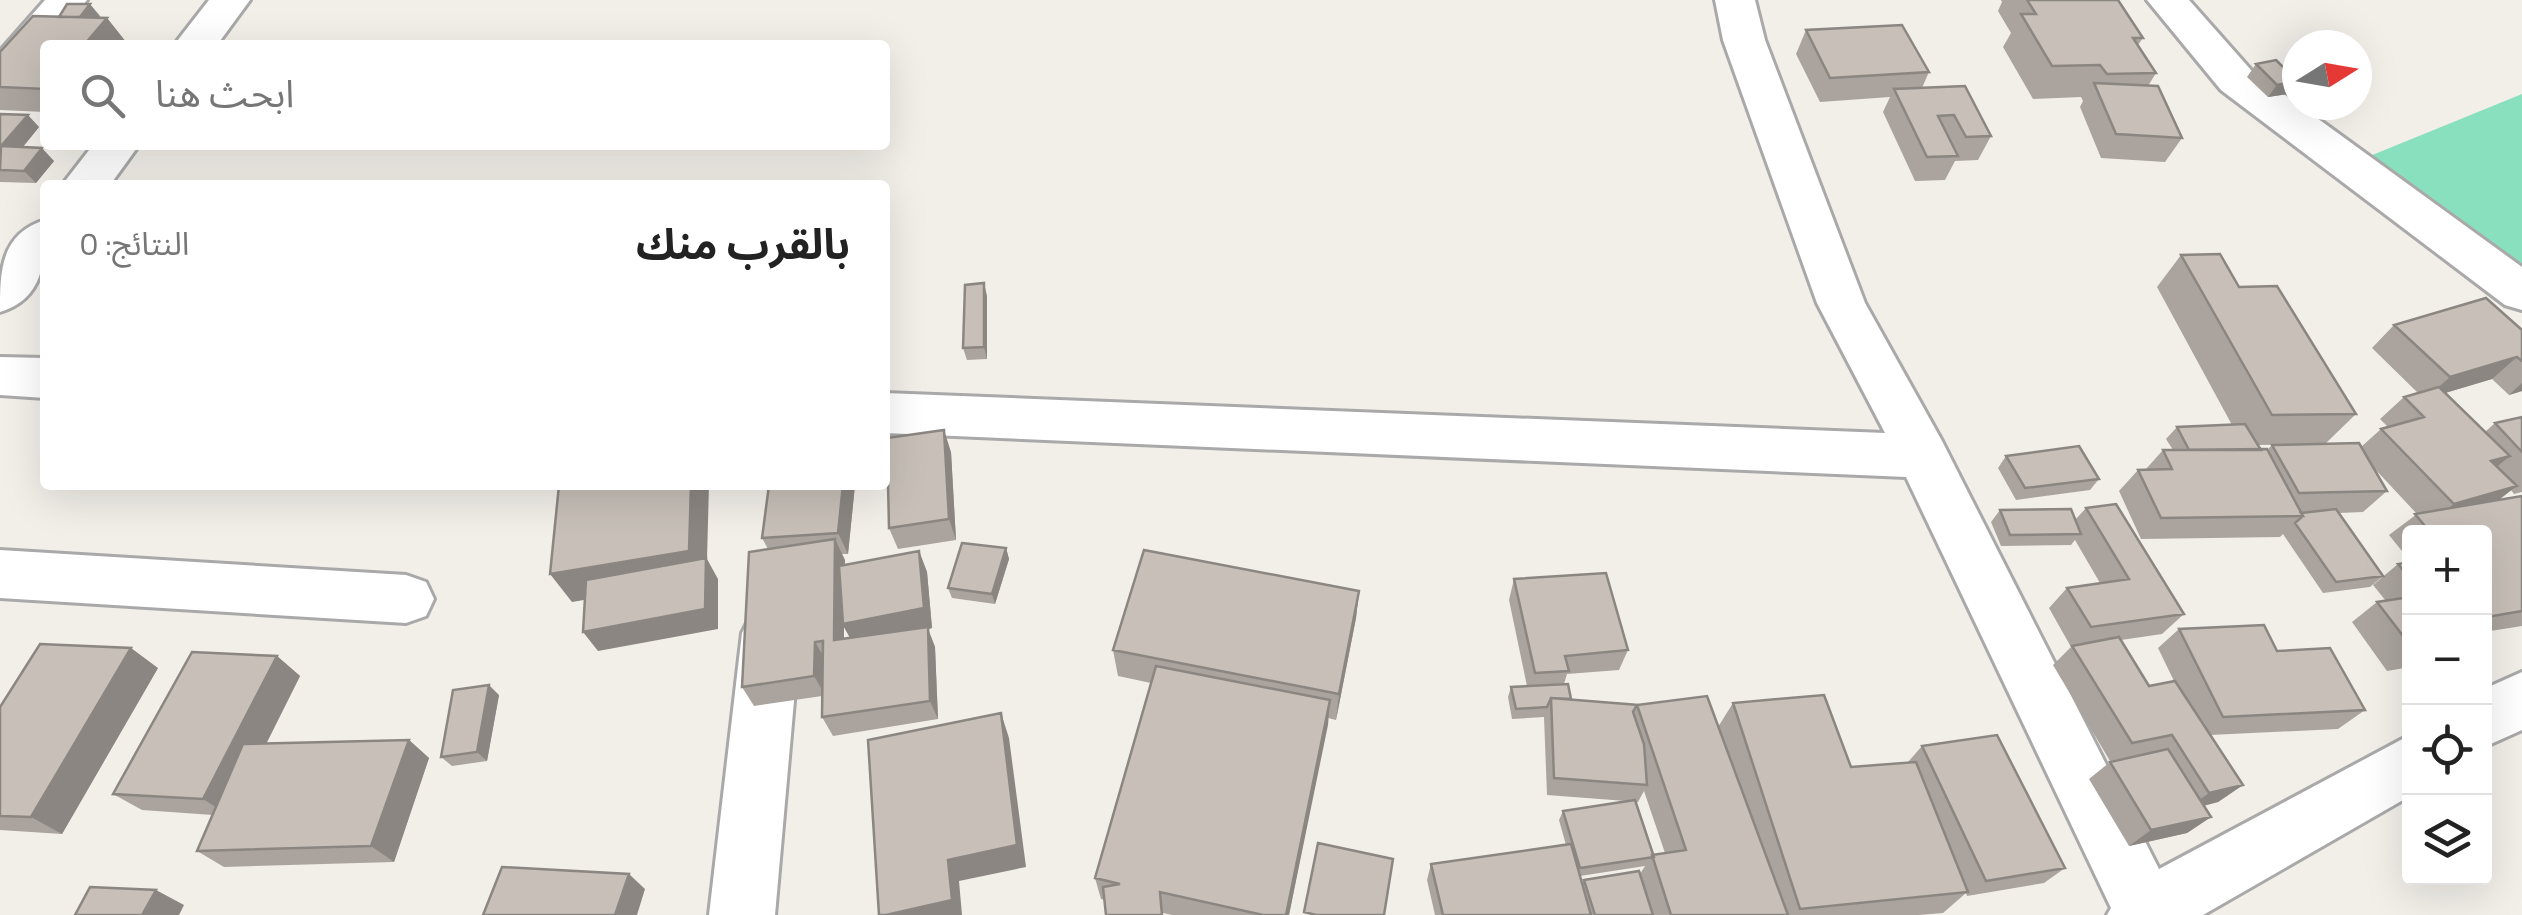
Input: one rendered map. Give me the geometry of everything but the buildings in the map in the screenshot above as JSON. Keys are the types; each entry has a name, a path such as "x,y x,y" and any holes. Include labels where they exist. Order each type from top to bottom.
{"street":[{"path":"0,78 67,0"},
{"path":"199,40 230,0"},
{"path":"1736,0 1744,40 1841,303 1923,456 2143,913 2402,767"},
{"path":"2168,0 2236,80 2522,292"},
{"path":"90,180 113,150"},
{"path":"0,294 40,243"},
{"path":"0,376 40,378"},
{"path":"890,413 1923,456"},
{"path":"0,574 406,599"},
{"path":"742,915 777,584"},
{"path":"2492,716 2522,699"}],"green space":[{"path":"2522,94 2522,273 2365,158"}]}
